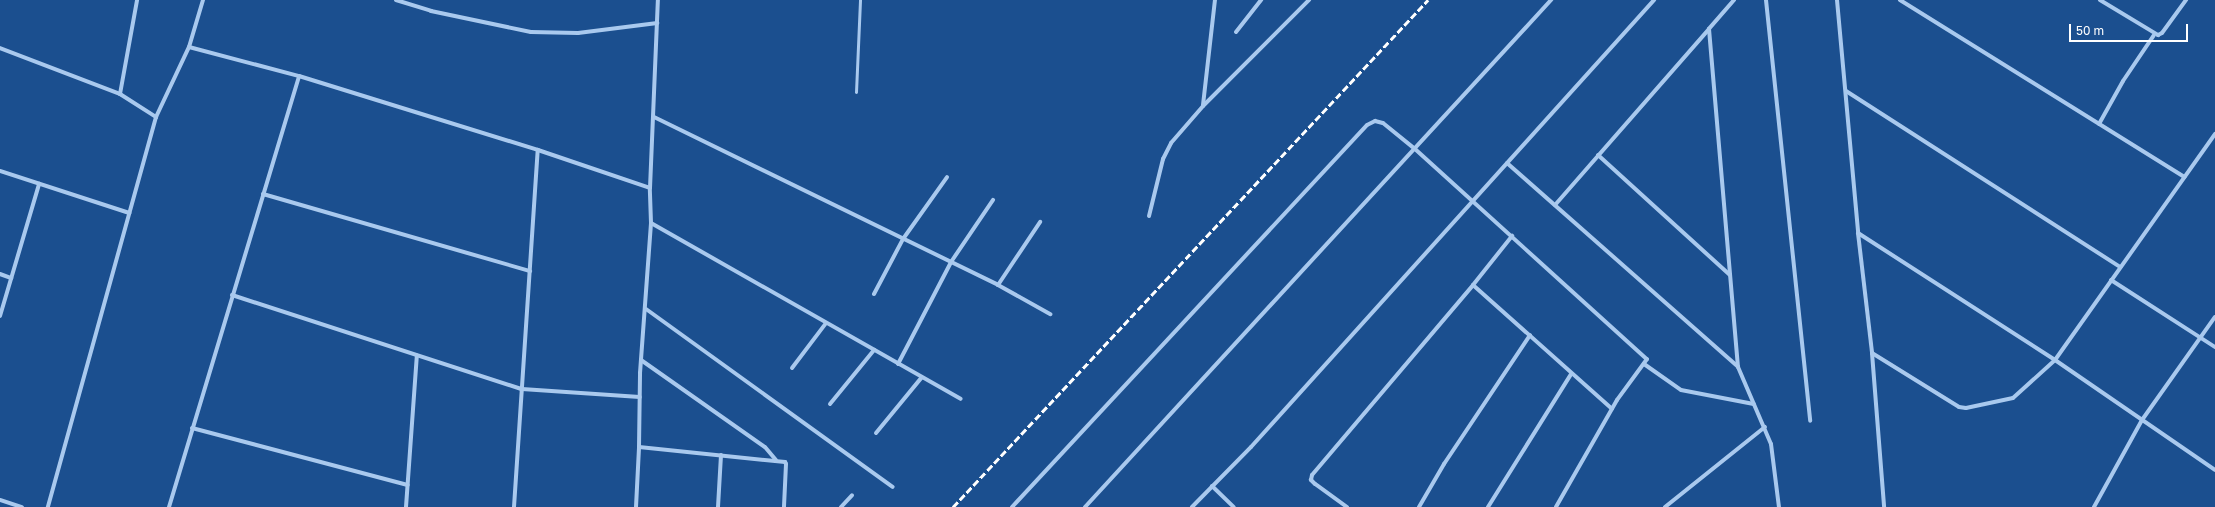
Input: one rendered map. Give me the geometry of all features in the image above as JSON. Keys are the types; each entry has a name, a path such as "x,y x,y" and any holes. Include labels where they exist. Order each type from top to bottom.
{"street":[{"path":"120,94 137,0"},
{"path":"48,507 156,117 189,47 203,0"},
{"path":"396,0 431,12 531,32 578,33 657,23"},
{"path":"636,507 641,360 646,309 651,223 650,188 658,0"},
{"path":"1203,106 1215,0"},
{"path":"1236,32 1261,0"},
{"path":"1149,216 1166,152 1203,106 1309,0"},
{"path":"1085,507 1551,0"},
{"path":"1192,507 1654,0"},
{"path":"1554,205 1734,0"},
{"path":"1766,0 1810,421"},
{"path":"1837,0 1858,233 1872,353 1884,507"},
{"path":"1900,0 2184,177"},
{"path":"2100,0 2154,34 2162,33 2186,0"},
{"path":"1709,29 1738,367 1771,444 1779,507"},
{"path":"2099,124 2123,81 2154,34"},
{"path":"189,47 299,76 538,150 650,188"},
{"path":"0,48 120,94 156,117"},
{"path":"169,507 299,76"},
{"path":"1846,92 2120,267"},
{"path":"654,117 998,285 1050,314"},
{"path":"1012,507 1367,125 1375,121 1383,123 1415,149 1647,359 1612,409 1556,507"},
{"path":"1872,353 1953,404 1966,408 2013,398 2055,360 2215,134"},
{"path":"514,507 538,150"},
{"path":"1598,155 1730,275"},
{"path":"1507,163 1738,367"},
{"path":"0,171 129,213"},
{"path":"874,294 903,238 947,176"},
{"path":"0,316 38,184"},
{"path":"263,194 530,271"},
{"path":"898,364 951,262 993,200"},
{"path":"998,285 1040,222"},
{"path":"651,223 960,399"},
{"path":"1858,233 2055,360 2215,470"},
{"path":"1347,507 1315,484 1311,480 1312,475 1473,285 1512,236"},
{"path":"0,274 11,278"},
{"path":"2111,280 2215,347"},
{"path":"1473,285 1612,409"},
{"path":"232,295 522,389 640,397"},
{"path":"646,309 893,487"},
{"path":"2094,507 2142,420 2215,317"},
{"path":"792,368 826,323"},
{"path":"1419,507 1444,464 1530,335"},
{"path":"830,404 874,350"},
{"path":"406,507 417,355"},
{"path":"641,360 765,447 776,460"},
{"path":"1644,364 1681,390 1754,404"},
{"path":"1488,507 1572,374"},
{"path":"876,433 922,377"},
{"path":"1665,507 1765,427"},
{"path":"192,428 408,485"},
{"path":"639,447 785,462 784,507"},
{"path":"718,507 721,455"},
{"path":"1212,486 1234,507"},
{"path":"841,507 852,495"},
{"path":"0,500 22,507"}],"lane":[{"path":"856,92 860,0"}],"railway":[{"path":"953,507 1428,0"}]}
